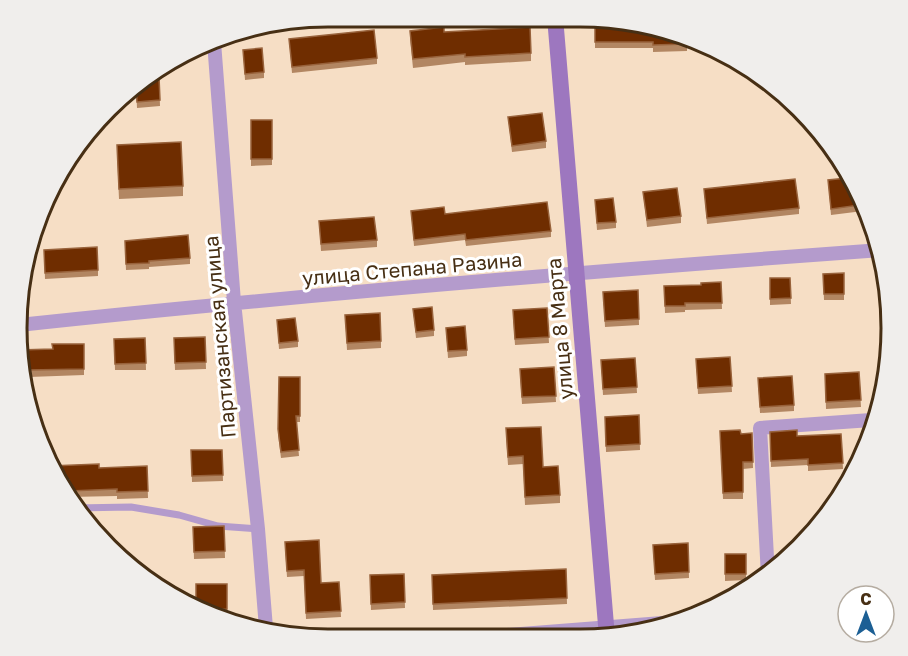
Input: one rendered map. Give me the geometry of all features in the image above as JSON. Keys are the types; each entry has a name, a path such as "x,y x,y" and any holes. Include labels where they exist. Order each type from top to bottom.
{"main road":[{"name":"улица 8 Марта","path":"556,27 606,627"}],"street":[{"name":"Партизанская улица","path":"215,49 234,302 266,622"},
{"name":"улица Степана Разина","path":"27,324 234,302 871,251"},
{"path":"767,563 760,428 866,420"}],"lane":[{"path":"87,508 131,507 218,526 258,529"}],"building":[{"path":"444,27 444,32 530,27 531,53 465,57 465,54 413,59 410,31"},
{"path":"595,28 639,33 680,44 653,45 653,42 595,42"},
{"path":"374,30 377,58 292,67 289,39"},
{"path":"262,48 264,72 245,74 243,50"},
{"path":"159,79 160,100 137,102 137,96"},
{"path":"542,113 546,141 512,146 508,117"},
{"path":"251,120 272,120 272,159 251,159"},
{"path":"181,142 183,186 119,189 117,145"},
{"path":"795,179 799,208 707,218 704,189"},
{"path":"841,179 855,206 831,209 828,180"},
{"path":"677,188 681,216 647,220 643,192"},
{"path":"613,198 616,222 597,223 595,200"},
{"path":"547,202 551,231 466,240 465,234 414,240 411,211 444,207 445,214"},
{"path":"374,217 377,240 321,244 319,221"},
{"path":"188,235 190,258 126,264 125,241"},
{"path":"97,247 98,270 45,273 44,250"},
{"path":"844,273 844,294 824,294 823,274"},
{"path":"770,278 790,278 791,298 770,299"},
{"path":"721,282 722,303 685,303 685,306 665,306 664,286"},
{"path":"638,290 639,319 605,321 603,292"},
{"path":"432,307 434,330 416,332 413,309"},
{"path":"547,308 549,337 515,339 513,310"},
{"path":"380,313 381,341 347,343 345,315"},
{"path":"295,318 298,341 279,343 277,320"},
{"path":"465,326 467,350 448,351 446,328"},
{"path":"205,337 206,362 175,363 174,338"},
{"path":"145,338 146,363 115,364 114,339"},
{"path":"52,344 84,344 84,369 30,370 28,350 53,349"},
{"path":"730,357 732,386 698,388 696,359"},
{"path":"635,358 637,387 603,389 601,360"},
{"path":"554,367 556,396 522,397 520,369"},
{"path":"859,372 861,400 826,402 825,374"},
{"path":"792,376 794,405 760,407 758,378"},
{"path":"279,377 300,377 300,416 296,416 299,450 281,452 278,429"},
{"path":"639,415 640,444 606,446 605,417"},
{"path":"541,427 543,467 558,466 560,495 525,497 523,456 508,457 506,428"},
{"path":"740,430 741,434 752,433 753,462 743,462 743,492 723,493 720,431"},
{"path":"797,430 797,436 841,434 843,463 808,465 808,459 771,461 770,432"},
{"path":"191,450 222,450 223,475 192,476"},
{"path":"99,464 99,468 147,466 148,491 117,492 117,489 75,491 60,466"},
{"path":"224,526 225,551 194,552 193,527"},
{"path":"319,540 321,583 339,582 341,611 306,613 304,570 287,571 285,542"},
{"path":"688,543 689,572 655,574 653,545"},
{"path":"725,554 746,554 746,574 725,574"},
{"path":"566,569 567,598 433,604 432,575"},
{"path":"404,574 405,602 371,604 370,575"},
{"path":"196,584 227,584 227,609 221,609 196,598"}]}
